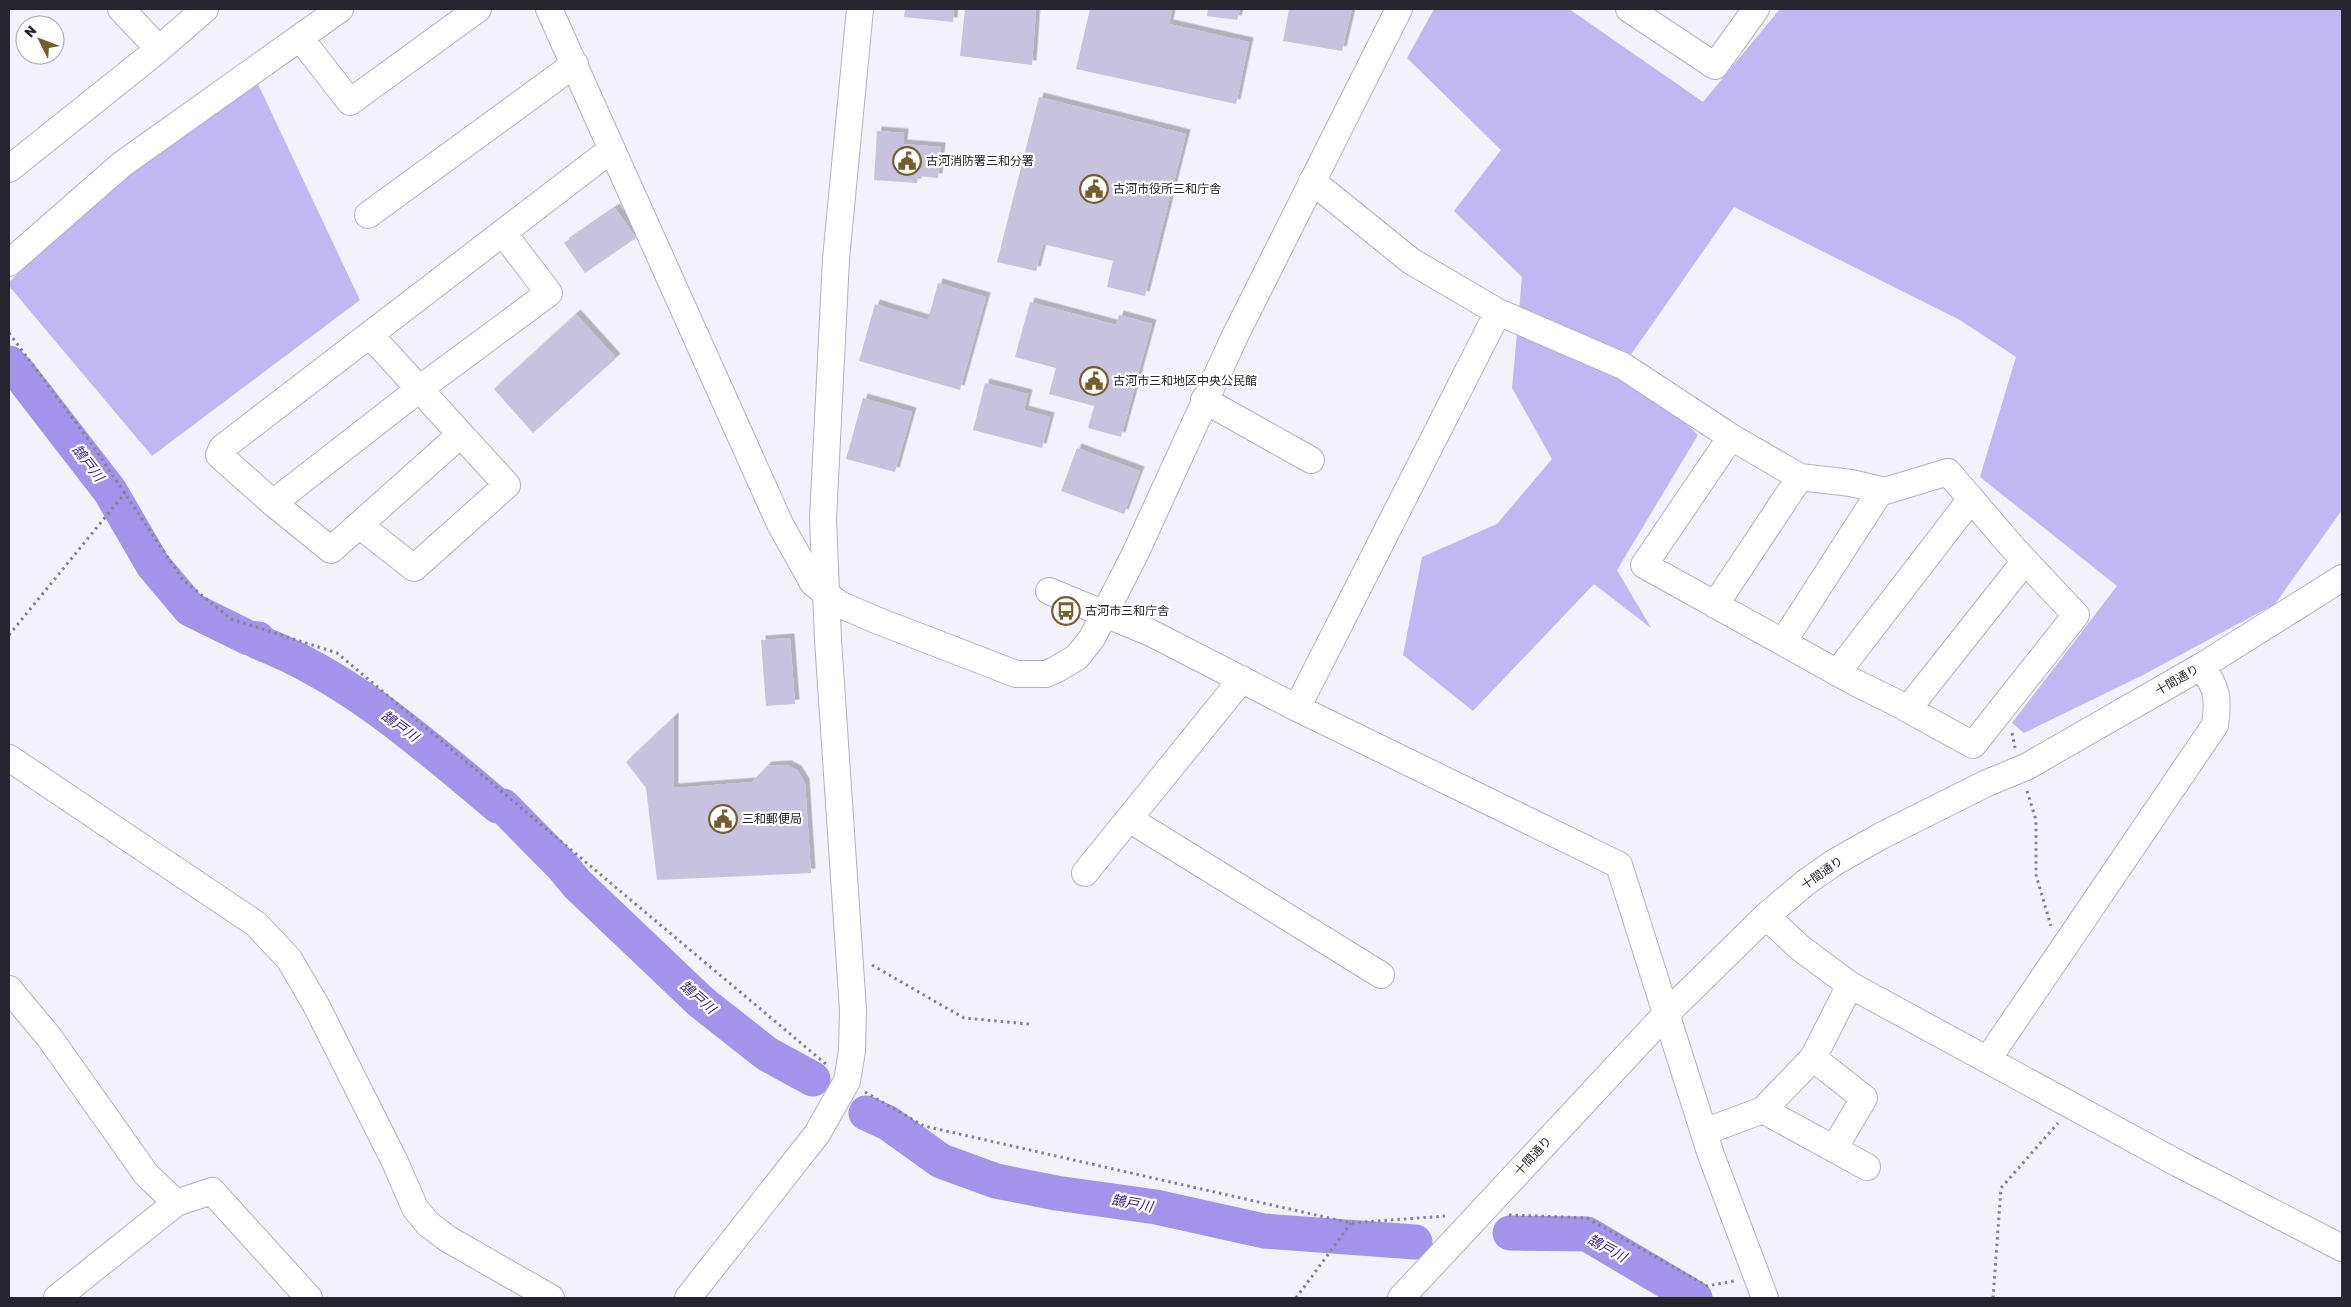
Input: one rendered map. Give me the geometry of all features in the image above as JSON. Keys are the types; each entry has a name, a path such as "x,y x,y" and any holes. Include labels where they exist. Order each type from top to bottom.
{"street":[{"path":"121,9 159,49"},
{"path":"9,170 159,49 205,9"},
{"path":"9,262 121,165 340,9"},
{"path":"300,38 350,102 478,9"},
{"path":"549,9 780,524 813,583 825,595 839,604 876,620 1016,674 1028,675 1046,674 1077,657 1092,638 1135,554 1204,400 1398,9"},
{"path":"688,1298 817,1134 847,1081 852,1051 853,1010 825,595 823,519 836,258 860,9"},
{"path":"1629,9 1715,66 1756,9"},
{"path":"368,215 575,64"},
{"path":"460,435 331,550 219,456 222,448 612,150"},
{"path":"1312,181 1411,261 1498,312 1623,366 1731,437 1800,477 1852,483 1885,491 1948,472 2025,561 2076,615 1973,745 1837,673 1644,565 1731,437"},
{"path":"273,503 418,390 549,293 503,233"},
{"path":"1297,708 1498,312"},
{"path":"359,525 414,568 507,485 418,390 370,335"},
{"path":"1204,400 1311,460"},
{"path":"1715,605 1800,477"},
{"path":"1783,642 1881,490"},
{"path":"1837,673 1971,499"},
{"path":"1908,709 2025,561"},
{"name":"十間通り","path":"1401,1298 1666,1014 1766,916 1805,883 1835,862 1881,836 2020,769 2202,666 2342,578"},
{"path":"1049,591 1151,633 1297,708 1619,866 1704,1132 1761,1287"},
{"path":"1988,1059 2215,725 2218,705 2215,686 2202,666"},
{"path":"1085,873 1242,679"},
{"path":"9,758 256,924 289,959 316,1005 416,1208 428,1224 448,1239 551,1298"},
{"path":"1129,819 1381,975"},
{"path":"1766,916 1799,947 1850,984 2178,1164 2342,1248"},
{"path":"1704,1132 1763,1110 1813,1058 1850,984"},
{"path":"10,991 50,1037 146,1174 176,1203"},
{"path":"1813,1058 1864,1098 1834,1149"},
{"path":"1763,1110 1867,1168"},
{"path":"57,1298 176,1203 212,1191 309,1298"}],"path":[{"path":"9,333 91,443 183,580 231,618 337,653 847,1081 924,1126 1351,1223 1480,1214 1587,1218 1707,1286 1761,1287"},
{"path":"9,635 125,493"},
{"path":"2005,705 2020,769 2036,820 2036,875 2059,955"},
{"path":"848,950 964,1018 1029,1024"},
{"path":"1993,1298 2001,1188 2073,1106"},
{"path":"1296,1298 1351,1223"}],"shaded area":[{"path":"1434,9 1569,9 1703,102 1780,9 2342,9 2342,510 2275,604 2143,675 2024,733 2012,723 2117,586 1980,477 2016,357 1960,320 1734,207 1623,366 1698,435 1617,570 1651,628 1594,584 1473,711 1403,655 1422,557 1497,524 1552,459 1512,388 1522,277 1454,211 1501,150 1407,58"},
{"path":"247,61 360,300 152,456 9,286 9,282"}],"building":[{"path":"905,9 954,9 953,22 904,17"},
{"path":"965,9 1036,9 1032,65 960,56"},
{"path":"1090,9 1172,9 1169,24 1249,42 1236,104 1076,69"},
{"path":"1208,9 1240,9 1237,20 1207,16"},
{"path":"1289,9 1352,9 1342,51 1283,41"},
{"name":"古河市役所三和庁舎","path":"1039,97 1186,134 1145,296 1107,287 1113,261 1043,244 1036,271 997,262"},
{"name":"古河消防署三和分署","path":"877,131 904,133 903,144 941,147 938,178 918,176 917,183 874,180"},
{"path":"615,208 636,238 585,273 564,243"},
{"path":"938,283 986,297 960,390 859,361 875,304 928,320"},
{"name":"古河市三和地区中央公民館","path":"1030,302 1116,325 1119,315 1152,324 1121,437 1088,428 1094,406 1049,394 1056,368 1015,357"},
{"path":"576,314 616,358 533,433 494,389"},
{"path":"985,383 1028,394 1024,410 1050,417 1042,448 973,430"},
{"path":"863,398 912,412 895,472 846,459"},
{"path":"1077,448 1140,471 1124,514 1061,491"},
{"path":"790,638 795,704 766,706 761,640"},
{"path":"674,717 674,788 752,782 767,766 787,765 797,770 805,783 811,873 657,880 646,788 626,762"}],"waterway":[{"name":"鵠戸川","path":"9,363 110,491 153,565 190,609 249,638 258,639 258,642 323,674 354,693 414,736 498,806 503,806 563,867 577,884 701,1002 767,1054 813,1079"},
{"name":"鵠戸川","path":"866,1113 888,1123 941,1161 996,1181 1056,1193 1156,1207 1264,1231 1415,1242"},
{"name":"鵠戸川","path":"1510,1233 1587,1234 1695,1298"}],"place":[{"name":"古河消防署三和分署","path":"907,161"},
{"name":"古河市役所三和庁舎","path":"1094,189"},
{"name":"古河市三和地区中央公民館","path":"1094,381"},
{"name":"古河市三和庁舎","path":"1066,611"},
{"name":"三和郵便局","path":"723,819"}]}
